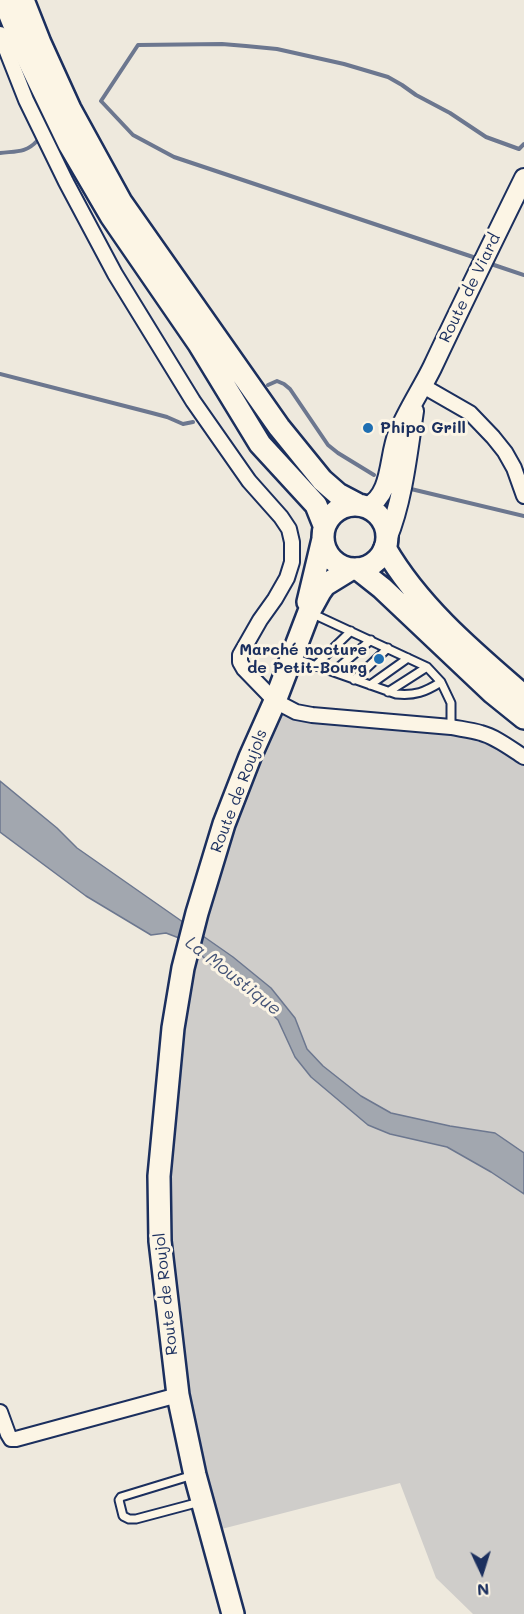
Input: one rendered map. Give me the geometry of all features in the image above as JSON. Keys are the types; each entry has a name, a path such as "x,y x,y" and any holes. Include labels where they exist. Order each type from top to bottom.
{"main road":[{"path":"4,0 26,55 69,144 111,216 200,344 260,444 316,505 323,532 324,547 332,559 355,569 382,588 493,693 524,718"},
{"path":"23,0 70,109 122,202 279,428 322,480 338,494 376,512 383,519 387,529 386,543 378,560 355,569"},
{"name":"Route de Viard","path":"362,505 375,503 385,485 397,435 524,178"},
{"name":"Route de Viard","path":"386,543 393,526 399,499 419,393"},
{"path":"323,532 328,518 334,512 349,505 362,505"},
{"name":"Route de Roujols","path":"183,968 224,824 292,658 307,614 323,532"},
{"path":"386,543 403,576 423,602 465,644 524,696"},
{"name":"Route de Roujols","path":"307,614 326,585 355,569"},
{"name":"Route de Roujol","path":"183,968 173,1028 159,1176 160,1241 177,1395 195,1475 233,1614"}],"street":[{"path":"0,34 26,100 66,182 116,274 193,401 249,481 289,529 292,561 275,599 240,655 240,662 244,669 275,701 296,712 451,727 481,733 524,757"},
{"path":"419,393 470,413 506,452 524,496"},
{"path":"0,1412 11,1439 177,1395"}],"lane":[{"path":"307,614 428,666 441,682 451,703 451,727"},
{"path":"315,666 351,631"},
{"path":"333,672 371,640"},
{"path":"354,680 388,648"},
{"path":"370,685 408,657"},
{"path":"292,658 396,694 426,692 441,682"},
{"path":"388,692 428,666"},
{"path":"195,1475 126,1494 119,1500 123,1516 136,1519 202,1501"}],"shaded area":[{"path":"275,701 296,712 451,727 524,757 524,1153 491,1132 391,1113 361,1096 323,1066 307,1049 295,1018 198,932"},
{"path":"195,950 278,1020 295,1057 311,1077 368,1125 390,1134 447,1147 524,1194 524,1614 473,1614 436,1578 400,1483 210,1532 202,1501 159,1176"}],"water":[{"name":"La Moustique","path":"0,781 57,828 77,848 233,957 271,988 295,1018 307,1049 323,1066 361,1096 391,1113 495,1133 524,1153 524,1194 447,1147 390,1134 368,1125 311,1077 295,1057 278,1020 201,955 179,938 166,933 151,935 86,896 0,832"}],"waterway":[{"path":"473,257 174,157 133,135 101,101 138,45 222,44 277,49 344,64 388,77 486,137 519,149 524,144"},
{"path":"0,153 25,150 37,141"},
{"path":"494,265 524,275"},
{"path":"0,374 167,417 183,424 193,422"},
{"path":"268,385 277,381 290,389 328,445 374,475"},
{"path":"411,489 524,516"}],"place":[{"name":"Phipo Grill","path":"368,428"},
{"name":"Marché nocture de Petit-Bourg","path":"379,659"}]}
